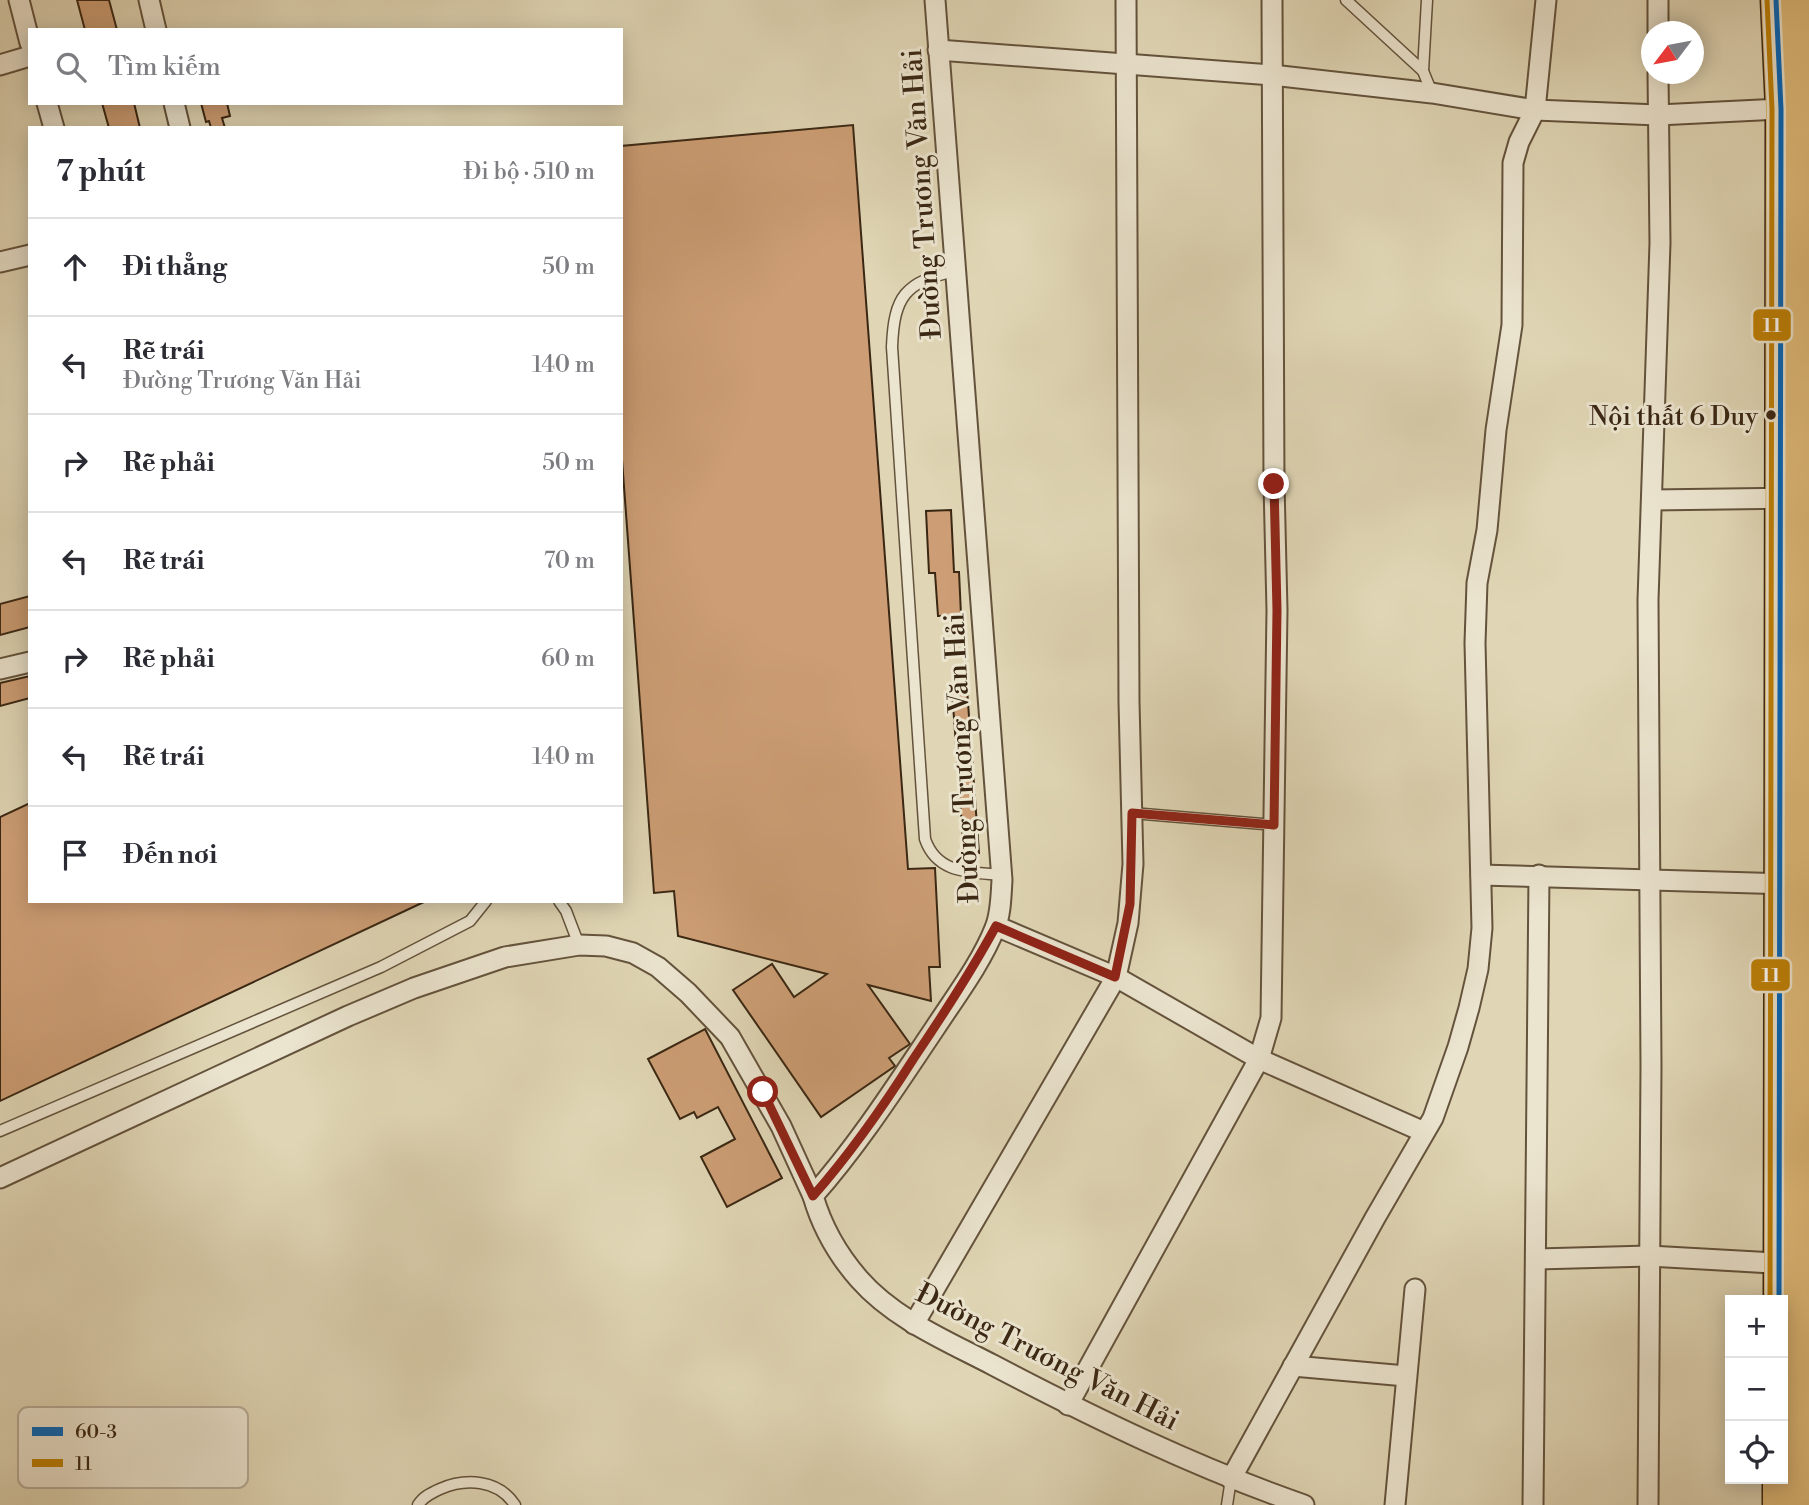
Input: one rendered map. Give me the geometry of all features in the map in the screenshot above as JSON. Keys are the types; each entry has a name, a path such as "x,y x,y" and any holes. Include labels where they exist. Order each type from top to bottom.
{"highway":[{"path":"1797,0 1791,498 1789,1264 1798,1505"}],"main road":[{"path":"1776,0 1797,108"},
{"path":"1780,1295 1789,1264"},
{"path":"1778,1484 1778,1505"}],"street":[{"path":"19,0 28,35"},
{"path":"149,0 156,28"},
{"name":"Đường Trương Văn Hải","path":"934,0 1001,875 996,926 968,978 866,1130 845,1160 813,1196 821,1224 859,1279 914,1324 1068,1405 1275,1500 1304,1505"},
{"path":"914,1324 1115,977 1130,904 1132,813 1129,702 1126,0"},
{"path":"1068,1405 1259,1059 1268,1034 1272,1002 1277,610 1272,0"},
{"path":"1231,1479 1433,1118 1458,1047 1478,969 1482,928 1476,583 1487,530 1496,430 1512,325 1513,163 1519,142 1535,110 1546,0"},
{"path":"1658,0 1658,21"},
{"path":"938,50 1272,75 1432,93 1535,110 1658,115 1797,108"},
{"path":"0,65 28,57"},
{"path":"1648,1505 1648,600 1660,243 1658,84"},
{"path":"48,105 53,126"},
{"path":"174,105 180,126"},
{"path":"0,262 28,255"},
{"path":"1652,500 1791,498"},
{"path":"0,669 28,662"},
{"path":"1481,875 1789,884"},
{"path":"1533,1505 1538,875"},
{"path":"996,926 1115,977 1259,1059 1424,1132"},
{"path":"0,1178 278,1048 414,988 505,957 579,945 606,946 633,953 658,967 722,1028 763,1092 813,1196"},
{"path":"1537,1259 1649,1256 1789,1264"},
{"path":"1395,1505 1415,1289"},
{"path":"1293,1366 1406,1376"}],"lane":[{"path":"1346,0 1423,71 1432,93"},
{"path":"1423,71 1427,0"},
{"path":"955,271 926,277 913,286 893,316 892,347 925,839 931,854 947,866 960,871 1001,875"},
{"path":"1132,813 1274,825"},
{"path":"0,1131 381,967 470,921 484,903"},
{"path":"560,903 579,945"},
{"path":"1227,1505 1231,1479"},
{"path":"418,1505 425,1497 458,1481 478,1482 496,1488 515,1505"}],"building":[{"path":"77,0 109,0 116,28 84,28"},
{"path":"103,105 134,105 140,126 108,126"},
{"path":"202,105 227,105 230,116 222,118 224,126 210,126 209,121 206,122"},
{"path":"853,125 908,869 935,868 940,967 929,967 931,1001 868,985 910,1044 889,1058 895,1066 821,1117 733,990 772,964 794,997 827,974 678,936 674,891 654,893 623,473 623,146"},
{"path":"951,510 954,572 959,572 961,615 938,616 935,573 929,573 926,511"},
{"path":"28,597 28,628 0,635 0,604"},
{"path":"28,676 28,699 0,706 0,683"},
{"path":"967,689 979,853 964,854 952,691"},
{"path":"28,804 28,903 422,903 0,1101 0,817"},
{"path":"705,1029 782,1178 727,1207 701,1157 735,1139 718,1107 697,1118 694,1112 680,1119 648,1059"}],"transit line":[{"name":"11","path":"1767,0 1772,109 1770,1295"},
{"name":"60-3","path":"1776,0 1781,109 1779,1295"}],"place":[{"name":"Nội thất 6 Duy","path":"1771,415"}],"route":[{"path":"763,1092 813,1196 845,1160 866,1130 968,978 996,926 1115,977 1130,904 1133,864 1132,813 1274,825 1277,610 1274,484"}]}
